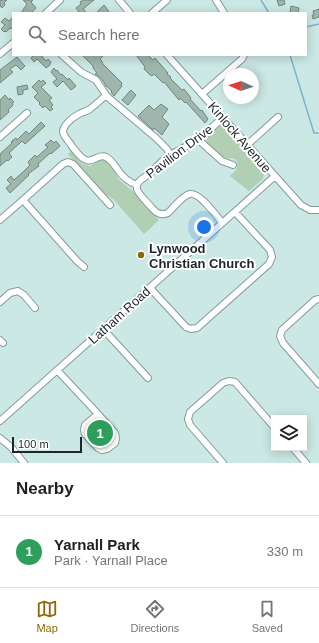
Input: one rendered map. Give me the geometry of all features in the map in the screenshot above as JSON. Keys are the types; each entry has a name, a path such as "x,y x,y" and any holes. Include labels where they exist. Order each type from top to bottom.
{"street":[{"path":"119,0 129,12"},
{"path":"153,12 167,0"},
{"path":"216,0 223,12"},
{"path":"47,12 58,1"},
{"path":"0,54 12,44"},
{"path":"63,56 81,72 96,80 106,95 156,138 170,155"},
{"name":"Kinlock Avenue","path":"169,56 301,205 310,210 319,210"},
{"path":"202,94 244,56"},
{"path":"106,95 90,109 79,113 70,121 63,132 77,152 84,159 89,161 102,156 107,158 114,163 117,170 129,182 137,185"},
{"path":"0,137 27,113"},
{"path":"247,145 278,117"},
{"name":"Pavilion Drive","path":"222,223 203,201 197,196 191,194 185,197 168,213 158,213 139,193 137,185 140,180 170,155 199,139 223,118"},
{"path":"199,139 222,161 232,164"},
{"path":"0,220 63,164 68,162 73,164 110,205"},
{"name":"Latham Road","path":"0,421 274,176"},
{"path":"23,200 84,267"},
{"path":"150,288 186,327 191,329 197,328 269,264 272,256 270,250 235,212"},
{"path":"0,302 10,293 18,291 24,295 35,308"},
{"path":"319,299 315,300 282,330 280,336 283,343 319,384"},
{"path":"103,329 148,378"},
{"path":"57,370 98,414 115,434 116,438 114,443 107,449 102,450 98,448 85,434 84,430 85,425 98,414"},
{"path":"223,463 190,425 188,418 190,412 223,383 228,381 235,382 271,424"},
{"path":"0,434 7,439 11,447"},
{"path":"0,438 11,447 24,463"},
{"path":"295,451 305,463"}],"green space":[{"path":"220,126 227,127 250,153 264,172 263,179 249,191 230,176 237,168 237,161 223,157 207,143 206,137"},
{"path":"71,151 82,164 90,166 101,159 106,160 112,167 119,180 134,192 159,220 144,234 113,199 103,193 68,154"},
{"path":"99,419 114,436 109,443 102,447 87,430 92,423"}],"building":[{"path":"0,0 7,0 2,8 0,6"},
{"path":"23,0 33,0 31,2 36,8 32,12 22,12 27,4"},
{"path":"83,0 94,0 83,9 86,12 79,12 76,8 81,4 80,2"},
{"path":"277,0 284,0 285,4 279,6"},
{"path":"104,5 109,12 97,12"},
{"path":"291,6 299,8 298,12 290,12"},
{"path":"319,9 319,17 313,19 313,11"},
{"path":"5,18 9,21 12,18 12,28 4,32 1,29 5,25 1,22"},
{"path":"33,56 42,56 46,61 48,59 51,62 46,68 37,59 34,62 31,58"},
{"path":"83,56 103,56 100,59 103,64 122,83 122,86 114,96 111,92 112,91 105,85 100,77 95,74 97,73 93,66"},
{"path":"137,56 149,56 153,60 155,58 171,77 170,78 182,90 184,89 191,98 190,99 201,111 202,110 208,119 205,123 186,102 185,103 180,98 179,100 164,82 163,83 154,74 152,76 149,74 144,69 145,67"},
{"path":"17,57 25,66 21,70 16,65 10,69 13,72 0,83 0,70"},
{"path":"54,68 68,80 69,78 76,86 71,90 63,81 57,87 53,82 57,79 51,72"},
{"path":"39,80 41,82 43,80 46,83 41,87 52,98 49,100 53,105 51,107 53,109 50,111 45,106 43,108 34,97 38,93 32,87"},
{"path":"27,85 28,89 23,90 23,94 18,95 17,87"},
{"path":"131,90 136,95 128,105 122,100"},
{"path":"5,95 9,100 10,98 14,102 8,110 9,112 0,120 0,100"},
{"path":"161,104 168,109 162,117 169,124 162,135 154,128 153,130 138,116 149,105 154,110"},
{"path":"41,122 45,126 25,144 22,141 9,153 12,157 0,166 0,154 12,143 11,142 16,138 17,140 26,131 29,134"},
{"path":"51,140 54,143 56,141 60,146 38,164 39,166 28,174 29,175 10,193 6,188 11,184 7,180 11,176 14,180 23,172 30,165 28,162 35,155 37,157 48,147 45,145"}],"waterway":[{"path":"261,0 268,12"},
{"path":"307,27 319,24"},
{"path":"290,56 314,133 319,133"}],"place":[{"name":"Lynwood Christian Church","path":"141,255"},
{"name":"Yarnall Park","path":"100,433"}]}
